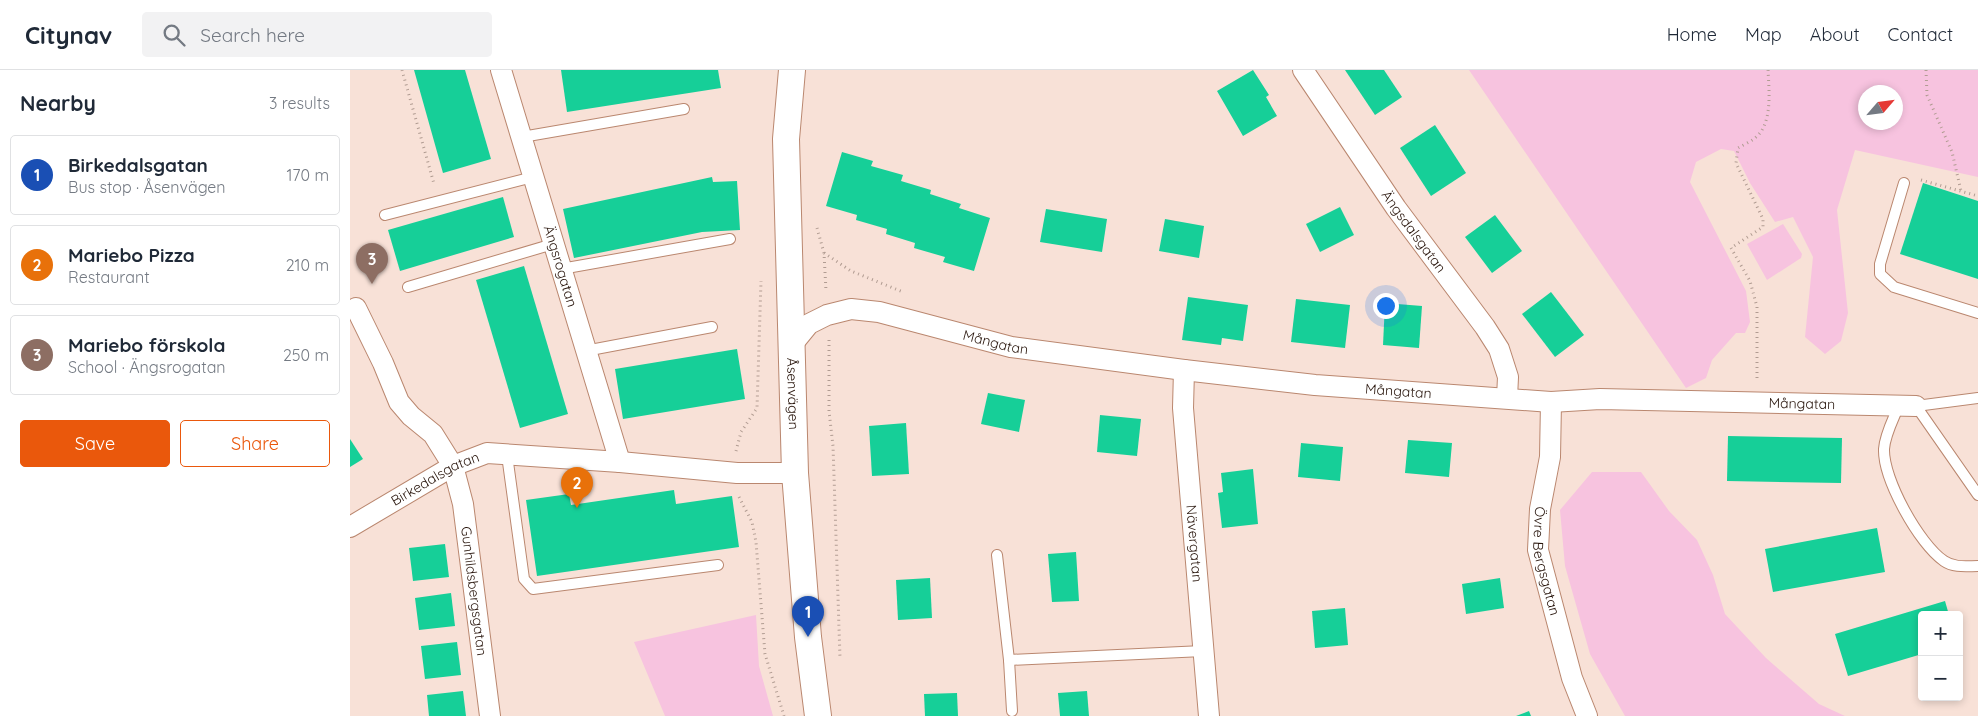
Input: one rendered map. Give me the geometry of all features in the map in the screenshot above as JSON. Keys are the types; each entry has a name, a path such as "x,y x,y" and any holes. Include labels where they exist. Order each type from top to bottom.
{"street":[{"name":"Ängsrogatan","path":"501,70 620,462"},
{"name":"Åsenvägen","path":"792,70 786,139 795,474 808,637 818,716"},
{"name":"Ängsdalsgatan","path":"1303,70 1396,208 1489,334 1498,349 1508,377 1507,398"},
{"name":"Gunhildsbergsgatan","path":"356,308 383,363 399,402 411,416 433,434 453,466 462,504 490,716"},
{"name":"Mångatan","path":"791,346 809,324 827,315 851,309 879,312 1012,347 1315,385 1551,402 1600,400 1907,405"},
{"name":"Nävergatan","path":"1184,370 1183,408 1209,716"},
{"name":"Övre Bergsgatan","path":"1551,402 1550,456 1540,509 1538,550 1572,678 1587,716"},
{"name":"Birkedalsgatan","path":"350,528 453,466 487,453 507,456 620,462 737,473 795,474"}],"lane":[{"path":"522,136 684,109"},
{"path":"385,216 534,177"},
{"path":"1904,183 1880,264 1880,274 1894,287 1978,313"},
{"path":"561,269 730,240"},
{"path":"408,286 554,244"},
{"path":"586,351 712,327"},
{"path":"1907,405 1978,398"},
{"path":"1907,405 1974,485 1978,495"},
{"path":"1907,405 1884,447 1885,465 1894,487 1930,549 1946,562 1960,567 1978,566"},
{"path":"507,456 524,580 533,588 718,565"},
{"path":"997,555 1009,660 1012,711"},
{"path":"1009,660 1203,651"}],"path":[{"path":"402,70 439,201"},
{"path":"1756,402 1757,307 1750,282 1731,248 1763,227 1763,219 1736,163 1738,148 1756,138 1764,125 1769,104 1768,70"},
{"path":"1926,70 1927,95 1952,152 1961,191"},
{"path":"1904,183 1918,179 1978,196"},
{"path":"814,221 824,253 829,411 833,446 840,668"},
{"path":"824,253 851,271 917,298 921,302 922,308 919,323"},
{"path":"761,279 757,408 741,432 736,446 737,492 752,522 756,542 765,654 784,716"}],"shaded area":[{"path":"1469,70 1978,70 1978,177 1855,150 1837,210 1848,313 1841,341 1825,354 1805,337 1813,257 1793,217 1775,222 1750,183 1734,151 1721,149 1696,162 1690,182 1746,291 1750,322 1745,333 1736,333 1712,360 1706,378 1686,388"},
{"path":"1783,224 1802,254 1801,258 1767,280 1747,244"},
{"path":"1592,472 1641,472 1669,511 1697,540 1713,575 1725,614 1766,658 1819,704 1845,716 1625,716 1590,654 1565,566 1560,510"},
{"path":"756,615 759,666 773,716 665,716 634,642"}],"building":[{"path":"414,70 465,70 491,159 443,173"},
{"path":"561,70 718,70 721,88 567,112"},
{"path":"1253,70 1269,95 1266,97 1277,116 1243,136 1217,91"},
{"path":"1345,70 1384,70 1402,97 1375,115"},
{"path":"1435,125 1466,173 1431,196 1400,148"},
{"path":"842,152 873,161 871,166 903,175 901,181 931,190 930,194 961,204 959,208 990,218 974,271 943,262 945,257 914,248 915,243 886,234 887,229 856,220 857,215 826,206"},
{"path":"712,177 713,182 737,181 740,230 702,232 574,258 563,209"},
{"path":"1923,183 1978,201 1978,279 1900,254"},
{"path":"503,197 514,237 400,271 388,230"},
{"path":"1340,207 1354,235 1320,252 1306,224"},
{"path":"1046,209 1107,219 1102,252 1040,242"},
{"path":"1495,215 1522,251 1492,273 1465,237"},
{"path":"1165,219 1204,226 1199,258 1159,251"},
{"path":"524,266 568,414 520,428 476,280"},
{"path":"1551,292 1584,335 1555,357 1522,314"},
{"path":"1188,297 1248,305 1243,341 1222,338 1221,345 1182,340"},
{"path":"1296,299 1350,305 1345,348 1291,342"},
{"path":"1385,303 1422,306 1419,348 1383,345"},
{"path":"737,349 745,399 623,419 615,369"},
{"path":"988,393 1025,400 1019,432 981,424"},
{"path":"1100,415 1141,419 1137,456 1097,452"},
{"path":"906,423 909,474 872,476 869,426"},
{"path":"1728,436 1842,438 1841,483 1727,481"},
{"path":"350,439 363,459 350,467"},
{"path":"1408,440 1452,443 1449,477 1405,473"},
{"path":"1301,443 1343,447 1340,481 1298,477"},
{"path":"1253,469 1258,524 1222,528 1218,493 1223,492 1221,473"},
{"path":"674,490 676,504 732,496 739,547 537,576 526,500 569,494 571,505"},
{"path":"1877,528 1885,572 1773,592 1765,549"},
{"path":"445,544 449,577 413,581 409,548"},
{"path":"1076,552 1079,601 1052,602 1048,554"},
{"path":"930,578 932,618 898,620 896,580"},
{"path":"1500,578 1504,608 1466,614 1462,584"},
{"path":"451,593 455,626 419,630 415,598"},
{"path":"1945,601 1948,611 1918,611 1918,655 1848,676 1835,634"},
{"path":"1345,608 1348,645 1315,648 1312,611"},
{"path":"457,642 461,675 425,679 421,646"},
{"path":"463,691 466,716 429,716 427,695"},
{"path":"1087,691 1089,716 1060,716 1058,693"},
{"path":"957,693 958,716 925,716 924,694"},
{"path":"1529,711 1531,716 1516,716"}],"place":[{"name":"Mariebo förskola","path":"372,284"},
{"name":"Mariebo Pizza","path":"577,508"},
{"name":"Birkedalsgatan","path":"808,637"}]}
